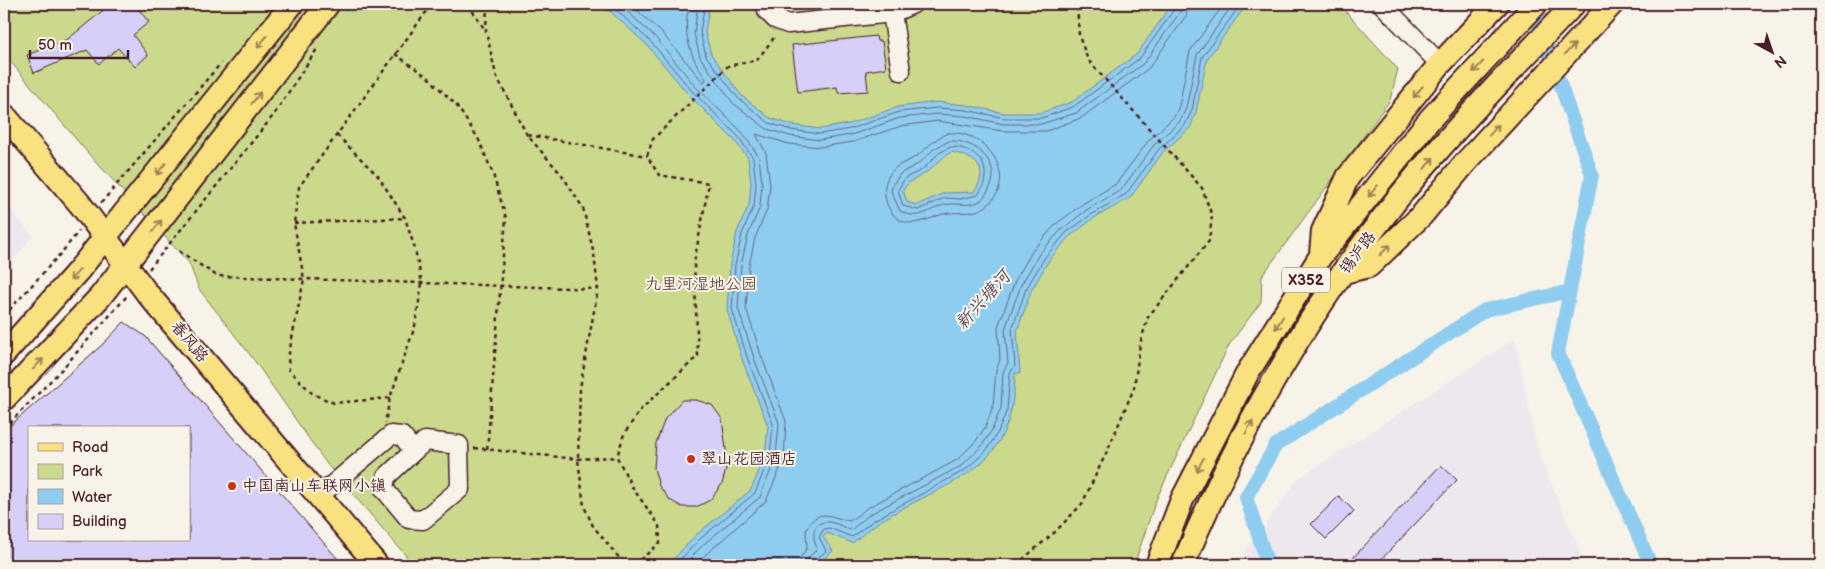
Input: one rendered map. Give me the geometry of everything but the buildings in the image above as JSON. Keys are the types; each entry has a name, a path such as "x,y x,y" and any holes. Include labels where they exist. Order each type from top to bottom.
{"main road":[{"path":"4,354 106,238 292,4"},
{"path":"1320,257 1323,231 1348,177 1440,64 1497,4"},
{"name":"锡沪路","path":"1158,565 1182,500 1248,372 1320,257 1430,119 1536,4"},
{"name":"锡沪路","path":"1183,565 1205,510 1266,393 1343,272 1447,140 1574,4"},
{"path":"1343,272 1369,266 1422,215 1465,163 1536,84 1610,6"},
{"path":"4,399 100,297 132,273 336,7"},
{"name":"春风路","path":"4,115 90,217 132,273 377,565"}],"street":[{"path":"767,4 767,10 775,19 788,24 892,13 913,4"},
{"path":"1382,4 1440,64"},
{"path":"892,13 902,71"},
{"path":"319,496 391,435 402,436 414,451"},
{"path":"425,442 459,444 460,489 423,520 409,519 384,489 386,477 414,451 425,442"}],"path":[{"path":"336,7 349,4"},
{"path":"390,398 334,403 313,394 289,370 288,358 304,279 294,224 299,188 432,4"},
{"path":"468,4 486,31"},
{"path":"487,4 486,31 496,75 527,135 562,176 583,208 594,254 598,289 580,388 578,459 584,506 593,526 625,565"},
{"path":"1016,565 1055,532 1082,504 1110,448 1134,388 1140,344 1148,317 1209,241 1212,216 1202,188 1187,169 1088,60 1079,36 1077,4"},
{"path":"647,156 653,139 728,66 757,60 773,37 788,24"},
{"path":"4,429 114,313 132,273 273,116 318,47"},
{"path":"395,54 429,78 457,106 478,138 493,174 506,218 487,451"},
{"path":"4,316 62,252 116,182 223,60"},
{"path":"337,135 378,176 405,218 416,248 422,283 415,326 390,398 384,424 391,435"},
{"path":"527,135 647,156 659,175 709,183 694,263 698,356 641,409 624,434 617,457 632,486 659,525 660,543 634,565"},
{"path":"294,224 405,218"},
{"path":"179,251 217,276 598,289"},
{"path":"459,444 487,451 578,459 617,457"}],"shaded area":[{"path":"4,201 33,236 4,271"},
{"path":"1515,339 1539,455 1586,565 1235,565 1299,478"}],"green space":[{"name":"九里河湿地公园","path":"4,4 1339,4 1398,69 1390,100 1262,276 1261,302 1229,345 1156,500 1134,565 414,565 326,463 254,360 199,289 189,263 87,152 4,54"}],"water":[{"name":"新兴塘河","path":"591,4 710,4 705,32 711,54 741,95 770,118 792,125 820,129 849,124 898,107 937,102 966,105 1004,113 1041,113 1072,102 1137,54 1172,4 1247,4 1207,59 1196,112 1190,128 1163,152 1130,198 1094,218 1069,237 1049,260 1031,291 1017,331 1020,373 1015,373 1011,408 1003,435 989,455 972,471 876,524 852,543 827,533 823,537 833,551 816,565 668,565 696,535 751,490 765,456 768,426 743,362 727,310 730,264 737,232 749,205 751,184 748,158 734,140 688,94 647,45 611,12","holes":["952,152 968,157 978,165 981,177 974,192 944,193 917,205 907,202 903,190 912,180 928,171 948,154"]}],"waterway":[{"path":"1532,4 1592,175 1558,353 1651,565"},
{"path":"1268,565 1246,497 1276,445 1485,310 1570,291"}],"place":[{"name":"翠山花园酒店","path":"691,459"},
{"name":"中国南山车联网小镇","path":"232,486"}]}
